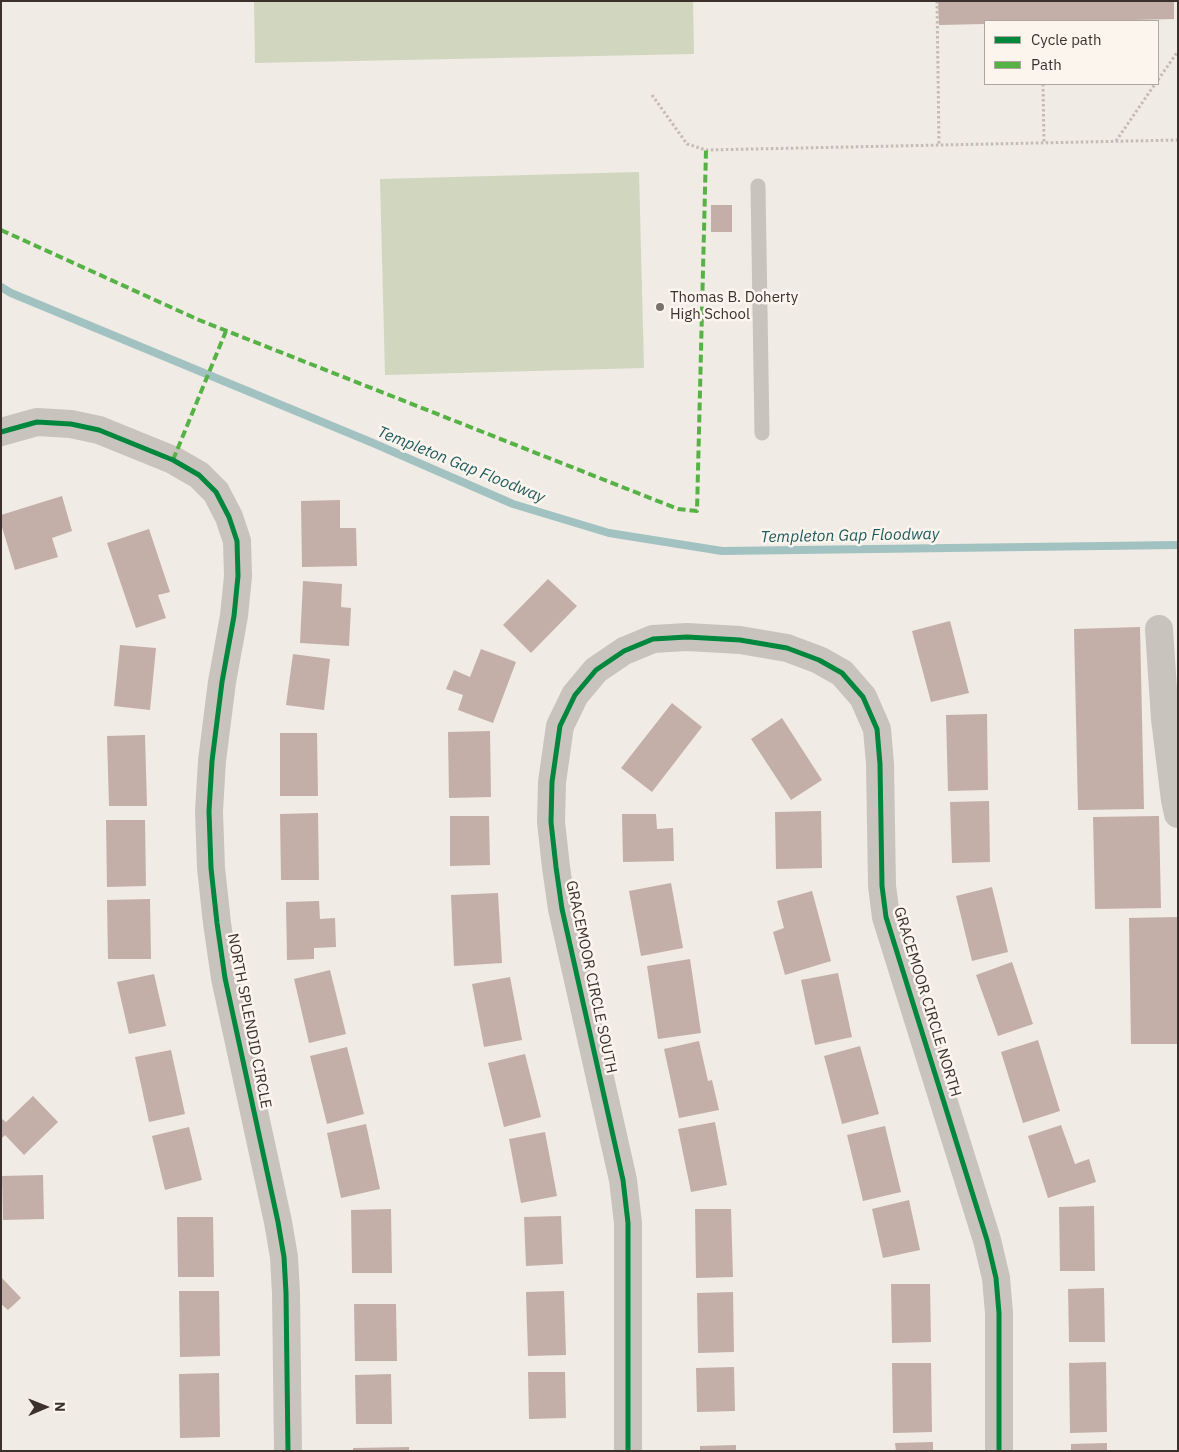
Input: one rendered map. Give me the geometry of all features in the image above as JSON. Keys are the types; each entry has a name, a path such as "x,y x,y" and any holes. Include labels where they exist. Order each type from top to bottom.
{"street":[{"name":"NORTH SPLENDID CIRCLE","path":"1,432 37,422 72,424 99,430 173,460 199,475 216,492 229,517 236,541 238,576 234,616 222,682 212,760 210,811 211,868 225,978 284,1257 288,1451"},
{"path":"1159,629 1172,719 1177,804"},
{"name":"GRACEMOOR CIRCLE SOUTH","path":"628,1451 628,1223 622,1180 562,909 556,867 551,822 554,773 560,726 575,695 596,670 624,652 653,639 687,637 740,640"},
{"name":"GRACEMOOR CIRCLE NORTH","path":"740,640 787,648 820,660 842,673 863,697 877,729 880,764 882,886 886,917 984,1230 996,1278 999,1313 999,1451"}],"lane":[{"path":"758,186 762,434"}],"path":[{"path":"937,1 939,146"},
{"path":"1159,78 1178,50"},
{"path":"1043,85 1044,143"},
{"path":"1115,141 1154,85"},
{"path":"652,95 687,144 706,150 1178,140"}],"green space":[{"path":"254,1 693,1 694,54 255,63"},
{"path":"639,172 644,368 385,375 380,179"}],"building":[{"path":"938,1 1174,1 1174,19 984,20 984,24 939,25"},
{"path":"711,205 732,205 732,232 711,232"},
{"path":"62,496 72,531 52,538 58,557 15,570 1,524 1,515"},
{"path":"340,500 340,528 356,528 357,566 302,567 301,501"},
{"path":"149,529 170,592 158,595 166,618 136,628 107,543"},
{"path":"548,579 577,606 531,653 503,625"},
{"path":"303,581 342,584 341,607 351,608 349,646 300,643"},
{"path":"950,621 969,693 931,702 912,631"},
{"path":"1140,627 1144,809 1078,810 1074,629"},
{"path":"120,645 156,648 150,710 114,706"},
{"path":"481,649 516,662 493,723 458,710 463,695 446,689 454,670 470,677"},
{"path":"293,654 330,659 324,710 286,705"},
{"path":"672,703 702,727 652,792 621,768"},
{"path":"987,714 988,790 948,791 946,715"},
{"path":"782,718 822,780 791,800 751,739"},
{"path":"490,731 491,797 449,798 448,732"},
{"path":"280,733 317,733 318,796 280,796"},
{"path":"145,735 147,806 109,806 107,736"},
{"path":"989,801 990,862 952,863 950,802"},
{"path":"821,811 822,868 776,869 775,812"},
{"path":"318,813 319,880 281,880 280,814"},
{"path":"622,814 656,814 657,829 673,828 674,861 623,862"},
{"path":"450,816 489,816 490,865 450,866"},
{"path":"1159,816 1161,908 1095,909 1093,817"},
{"path":"106,820 145,820 146,886 107,887"},
{"path":"671,883 683,948 641,956 629,891"},
{"path":"992,887 1008,952 972,961 956,896"},
{"path":"812,891 831,961 785,975 773,932 784,928 777,901"},
{"path":"498,893 502,963 454,966 451,895"},
{"path":"150,899 151,959 108,959 107,900"},
{"path":"319,901 320,919 335,918 336,947 314,948 314,959 287,960 286,902"},
{"path":"1178,917 1178,1044 1131,1044 1129,918"},
{"path":"690,959 701,1033 658,1039 647,966"},
{"path":"1012,962 1033,1024 998,1036 976,975"},
{"path":"330,970 346,1034 309,1043 294,979"},
{"path":"838,973 852,1037 815,1045 801,980"},
{"path":"154,974 166,1026 129,1034 117,982"},
{"path":"510,977 522,1040 484,1047 472,984"},
{"path":"1038,1040 1060,1111 1023,1123 1001,1052"},
{"path":"699,1041 708,1081 712,1080 719,1110 679,1118 664,1049"},
{"path":"860,1046 879,1114 842,1124 824,1056"},
{"path":"347,1047 364,1114 327,1124 310,1056"},
{"path":"171,1050 185,1114 149,1122 135,1057"},
{"path":"525,1054 541,1117 504,1127 488,1063"},
{"path":"33,1096 58,1122 24,1155 5,1135 1,1139 1,1118 6,1122"},
{"path":"715,1122 727,1185 691,1192 678,1129"},
{"path":"366,1124 380,1189 341,1198 327,1133"},
{"path":"1061,1125 1075,1164 1089,1159 1096,1182 1048,1198 1028,1136"},
{"path":"885,1126 901,1192 863,1201 847,1135"},
{"path":"189,1127 202,1180 165,1190 152,1136"},
{"path":"545,1132 557,1196 521,1203 509,1139"},
{"path":"43,1175 44,1219 3,1220 2,1176"},
{"path":"909,1200 920,1250 883,1258 872,1209"},
{"path":"1094,1206 1095,1271 1060,1271 1059,1207"},
{"path":"391,1209 392,1273 352,1273 351,1210"},
{"path":"695,1209 731,1209 733,1277 696,1278"},
{"path":"561,1216 563,1264 526,1266 524,1217"},
{"path":"177,1217 213,1217 214,1277 178,1277"},
{"path":"1,1277 21,1298 8,1310 1,1304"},
{"path":"891,1284 930,1284 931,1342 892,1343"},
{"path":"1104,1288 1105,1342 1069,1342 1068,1289"},
{"path":"179,1291 219,1291 220,1356 180,1357"},
{"path":"564,1291 566,1355 528,1356 526,1292"},
{"path":"733,1292 734,1352 698,1353 697,1293"},
{"path":"354,1304 396,1304 397,1361 355,1361"},
{"path":"1106,1362 1107,1432 1070,1433 1069,1363"},
{"path":"892,1363 931,1363 932,1432 893,1433"},
{"path":"734,1367 735,1411 697,1412 696,1368"},
{"path":"528,1372 565,1372 566,1418 529,1419"},
{"path":"219,1373 220,1437 180,1438 179,1374"},
{"path":"391,1374 392,1424 356,1424 355,1375"},
{"path":"933,1442 933,1451 896,1451 895,1443"},
{"path":"1107,1443 1107,1451 1071,1451 1071,1444"},
{"path":"736,1445 736,1451 700,1451 700,1446"},
{"path":"409,1447 409,1451 353,1451 353,1448"}],"waterway":[{"name":"Templeton Gap Floodway","path":"1,287 11,293 373,443 513,504 609,533 722,551 1178,545"}],"marked path":[{"path":"1,230 199,320 678,509 697,511 706,150"},
{"path":"173,460 226,331"}],"cycle path":[{"path":"1,432 37,422 71,424 99,430 173,460 199,475 216,492 229,517 237,541 238,576 234,616 222,682 212,761 209,811 211,868 225,978 284,1257 288,1451"},
{"path":"628,1451 628,1223 623,1180 562,909 551,822 552,782 560,726 575,695 596,670 624,651 653,639 687,637 740,640 787,648 819,660 842,673 863,697 877,729 880,764 882,886 886,917 987,1240 996,1278 999,1313 999,1451"}],"place":[{"name":"Thomas B. Doherty High School","path":"660,307"}]}
